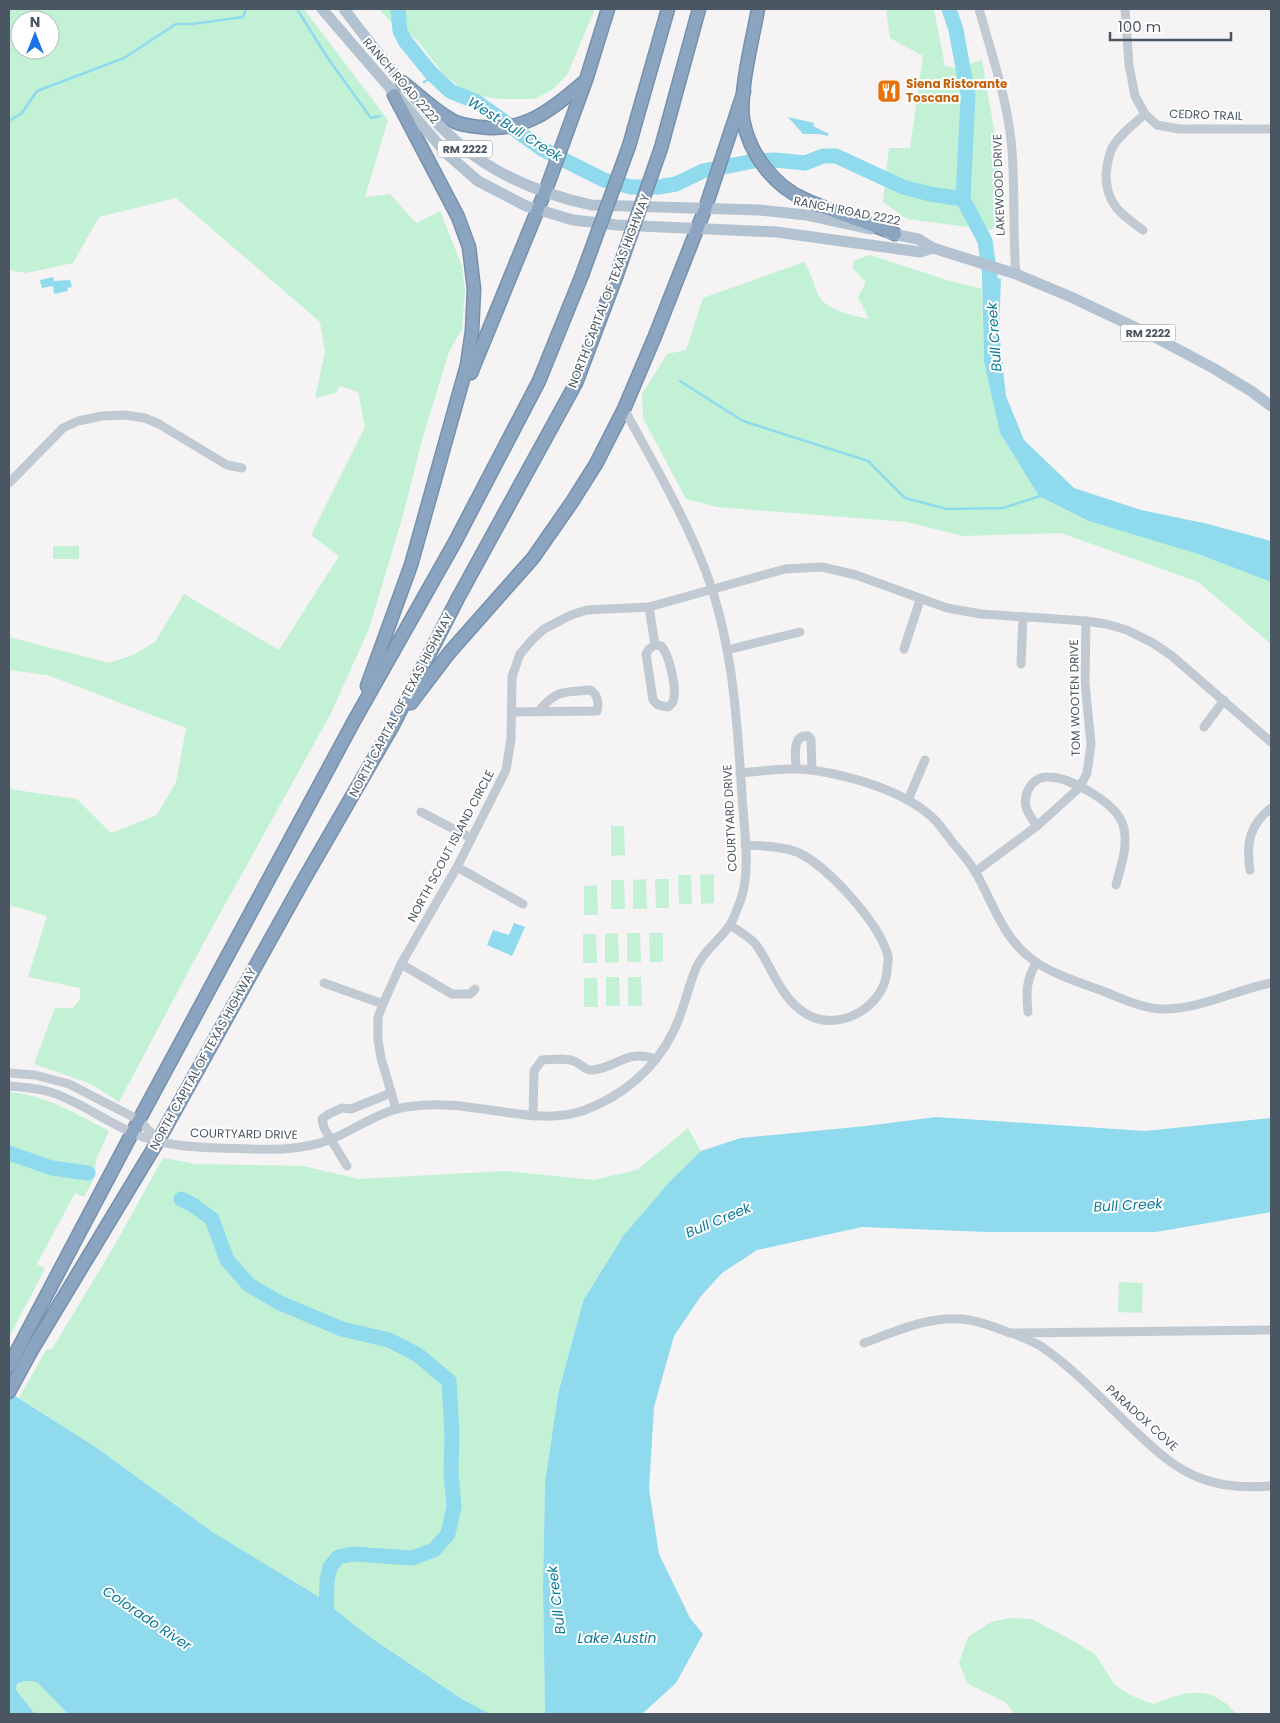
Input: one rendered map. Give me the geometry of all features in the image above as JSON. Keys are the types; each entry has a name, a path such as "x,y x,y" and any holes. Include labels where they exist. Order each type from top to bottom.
{"highway":[{"path":"450,422 566,138 608,9"},
{"name":"NORTH CAPITAL OF TEXAS HIGHWAY","path":"9,1392 28,1345 132,1133 354,721 455,542 539,382 582,275 629,146 668,9"},
{"name":"NORTH CAPITAL OF TEXAS HIGHWAY","path":"9,1366 28,1345 158,1140 303,881 392,727 458,598 576,383 662,148 699,9"},
{"path":"758,9 744,91 743,118 755,154 775,180 790,192 805,200 895,234"},
{"path":"402,82 452,121 469,126 502,128 534,119 548,112 586,80"},
{"path":"392,727 449,653 533,558 596,464 624,408 655,336 705,209 744,91"},
{"path":"354,721 411,565 467,365 472,331 474,289 469,247 458,217 394,95"}],"main road":[{"name":"RANCH ROAD 2222","path":"322,9 394,95 446,153 478,181 526,206 573,220 777,232 920,252 933,248"},
{"name":"RANCH ROAD 2222","path":"344,9 402,82"},
{"name":"RM 2222","path":"402,82 435,122 464,148 503,173 532,188 546,190"},
{"name":"RANCH ROAD 2222","path":"546,190 567,200 591,205 759,210 806,215 918,239 933,248 1016,274 1071,297 1149,334 1214,368 1271,406"}],"street":[{"name":"LAKEWOOD DRIVE","path":"979,9 1006,106 1011,139 1014,177 1013,217 1016,274"},
{"path":"1125,9 1129,66 1134,96 1145,114 1112,148 1107,164 1106,184 1114,205 1142,230"},
{"name":"CEDRO TRAIL","path":"1145,114 1157,125 1179,129 1271,129"},
{"name":"COURTYARD DRIVE","path":"9,1086 47,1090 132,1133 180,1145 216,1148 292,1149 331,1139 396,1108 424,1104 454,1105 533,1116 563,1115 584,1110 612,1097 633,1084 656,1059 673,1033 698,963 730,925 741,900 745,882 745,845 733,680 712,589 689,532 624,408"},
{"path":"9,483 63,428 78,421 102,416 124,415 145,418 159,424 227,465 242,468"},
{"name":"NORTH SCOUT ISLAND CIRCLE","path":"396,1108 381,1058 378,1040 378,1017 401,964 456,867 506,770 510,756 512,678 520,654 544,629 565,618 587,610 649,607 785,569 822,566 856,575 920,600 947,608 980,614 1086,621 1126,630 1153,643 1172,656 1271,742"},
{"path":"904,649 920,600"},
{"path":"649,607 655,645"},
{"path":"1021,664 1023,617"},
{"name":"TOM WOOTEN DRIVE","path":"976,872 1037,826 1080,787 1087,773 1090,744 1085,683 1086,621"},
{"path":"727,650 800,632"},
{"path":"655,645 661,646 668,654 675,696 672,704 668,707 658,705 653,700 646,654 655,645"},
{"path":"512,712 538,712 597,711 598,706 594,692 590,690 558,694 548,699 538,712"},
{"path":"1204,726 1224,700"},
{"path":"796,770 796,742 803,735 811,739 812,770"},
{"path":"908,800 926,760"},
{"path":"740,773 812,770 858,781 908,800 934,819 976,872 998,918 1026,954 1036,963 1086,985 1140,1005 1159,1009 1179,1009 1198,1005 1254,986 1271,983"},
{"path":"1037,826 1030,818 1025,800 1032,784 1046,776 1067,780 1108,804 1118,814 1126,846 1116,885"},
{"path":"1250,870 1247,853 1250,837 1257,821 1271,808"},
{"path":"421,812 471,838"},
{"path":"730,925 756,944 782,991 793,1004 808,1015 826,1020 846,1018 859,1013 872,1003 882,990 887,978 888,957 882,940 864,914 833,878 818,864 798,853 779,847 745,845"},
{"path":"456,867 524,904"},
{"path":"1028,1012 1026,996 1028,977 1036,963"},
{"path":"401,964 452,994 470,994 475,989"},
{"path":"324,983 383,1004"},
{"path":"533,1116 534,1070 542,1060 575,1061 589,1070 595,1070 631,1056 643,1055 656,1059"},
{"path":"9,1073 35,1075 68,1084 139,1120 158,1140"},
{"path":"347,1166 324,1128 322,1119 342,1108 351,1109 391,1093"},
{"path":"864,1343 917,1324 943,1318 970,1320 1010,1333 1271,1330"},
{"name":"PARADOX COVE","path":"1010,1333 1040,1346 1069,1368 1153,1449 1177,1466 1200,1478 1223,1485 1249,1488 1271,1486"}],"green space":[{"path":"9,9 304,9 388,120 365,197 390,194 416,223 440,211 462,266 465,290 462,329 449,352 422,440 403,515 369,629 330,715 203,944 119,1102 91,1084 34,1064 55,1008 73,1008 80,999 80,988 28,977 47,916 9,905 9,789 77,799 111,833 157,815 176,782 186,728 47,675 9,670 9,637 109,663 133,655 155,642 184,594 279,650 339,556 311,535 365,427 358,392 340,386 336,393 315,398 325,352 320,322 176,198 99,217 73,263 26,273 9,270"},
{"path":"379,9 595,9 567,75 552,90 534,99 499,99 469,94 444,75 418,41 389,20"},
{"path":"886,9 934,9 945,66 957,68 982,60 998,153 1005,217 991,230 907,219 883,202 889,148 910,148 923,56 890,38"},
{"path":"870,255 947,280 982,289 984,362 1000,433 1039,496 1271,582 1271,644 1198,582 1061,533 963,536 907,522 717,507 686,499 643,418 642,394 667,354 686,350 703,298 804,262 821,300 840,311 869,319 858,297 866,282 853,269 853,261"},
{"path":"53,546 79,546 79,559 53,559"},
{"path":"611,826 624,826 625,855 611,856"},
{"path":"714,874 714,903 701,904 700,875"},
{"path":"678,875 691,875 692,904 679,904"},
{"path":"646,879 647,909 633,909 633,880"},
{"path":"655,879 669,879 669,908 656,908"},
{"path":"611,880 624,880 625,909 611,909"},
{"path":"597,885 598,915 584,915 584,886"},
{"path":"618,933 619,962 605,963 605,934"},
{"path":"627,933 640,933 641,962 627,962"},
{"path":"649,933 663,933 663,962 650,962"},
{"path":"583,934 596,934 597,963 583,963"},
{"path":"606,977 619,977 620,1006 606,1006"},
{"path":"628,977 641,977 642,1006 628,1006"},
{"path":"584,978 597,978 598,1007 584,1007"},
{"path":"9,1092 48,1101 109,1131 96,1160 94,1178 84,1197 75,1193 37,1264 45,1269 9,1337"},
{"path":"688,1128 701,1151 671,1180 623,1236 583,1301 558,1394 545,1483 543,1588 545,1714 490,1714 462,1699 370,1637 316,1595 214,1533 97,1448 19,1398 46,1350 52,1349 113,1248 163,1158 196,1164 303,1166 359,1179 505,1171 593,1180 637,1170"},
{"path":"1119,1282 1143,1283 1142,1313 1118,1312"},
{"path":"1009,1618 1031,1619 1096,1655 1114,1684 1130,1695 1153,1704 1188,1693 1205,1694 1214,1696 1224,1702 1237,1714 1015,1714 1005,1702 968,1684 959,1663 968,1637 991,1622"},
{"path":"25,1681 38,1683 68,1714 35,1714 16,1690 17,1685"}],"water":[{"path":"788,117 814,123 813,126 829,134 828,136 803,134"},
{"path":"982,274 1001,279 999,331 1006,396 1024,440 1074,488 1141,510 1208,524 1271,541 1271,582 1198,554 1089,521 1039,496 1000,433 984,362"},
{"path":"53,277 54,281 70,280 72,287 67,288 68,291 54,294 53,286 42,288 40,280"},
{"path":"514,923 525,927 512,956 487,945 493,930 509,935"},
{"name":"Lake Austin","path":"936,1117 1145,1131 1271,1118 1271,1212 1156,1232 986,1232 862,1227 757,1250 722,1273 701,1296 674,1336 654,1407 649,1489 659,1554 690,1618 703,1634 676,1683 642,1714 545,1714 543,1588 545,1483 558,1394 583,1301 623,1236 671,1180 701,1151 741,1138"},
{"name":"Colorado River","path":"9,1392 97,1448 214,1533 316,1595 370,1637 462,1699 490,1714 68,1714 38,1683 25,1681 17,1684 16,1690 35,1714 9,1714"}],"waterway":[{"path":"9,121 22,113 37,91 124,58 176,24 192,24 243,17 246,9"},
{"path":"297,9 327,57 371,118 380,116"},
{"name":"West Bull Creek","path":"398,9 400,31 405,41 431,73 450,91 477,102 542,149 604,180 631,187 659,187 676,184 703,171 754,161 776,160 805,163 823,156 836,156 903,187 930,194 963,199"},
{"name":"Bull Creek","path":"949,9 956,30 968,95 963,199 985,241 991,297"},
{"path":"424,82 434,76"},
{"path":"680,381 743,421 868,461 905,498 947,509 1003,508 1040,496"},
{"path":"9,1153 52,1168 88,1173"},
{"path":"181,1199 212,1219 227,1260 249,1285 280,1303 342,1329 389,1340 418,1355 449,1381 452,1434 451,1473 454,1506 448,1534 434,1550 412,1558 353,1554 338,1557 330,1567 327,1580 326,1624"}],"place":[{"name":"Siena Ristorante Toscana","path":"889,91"}]}
